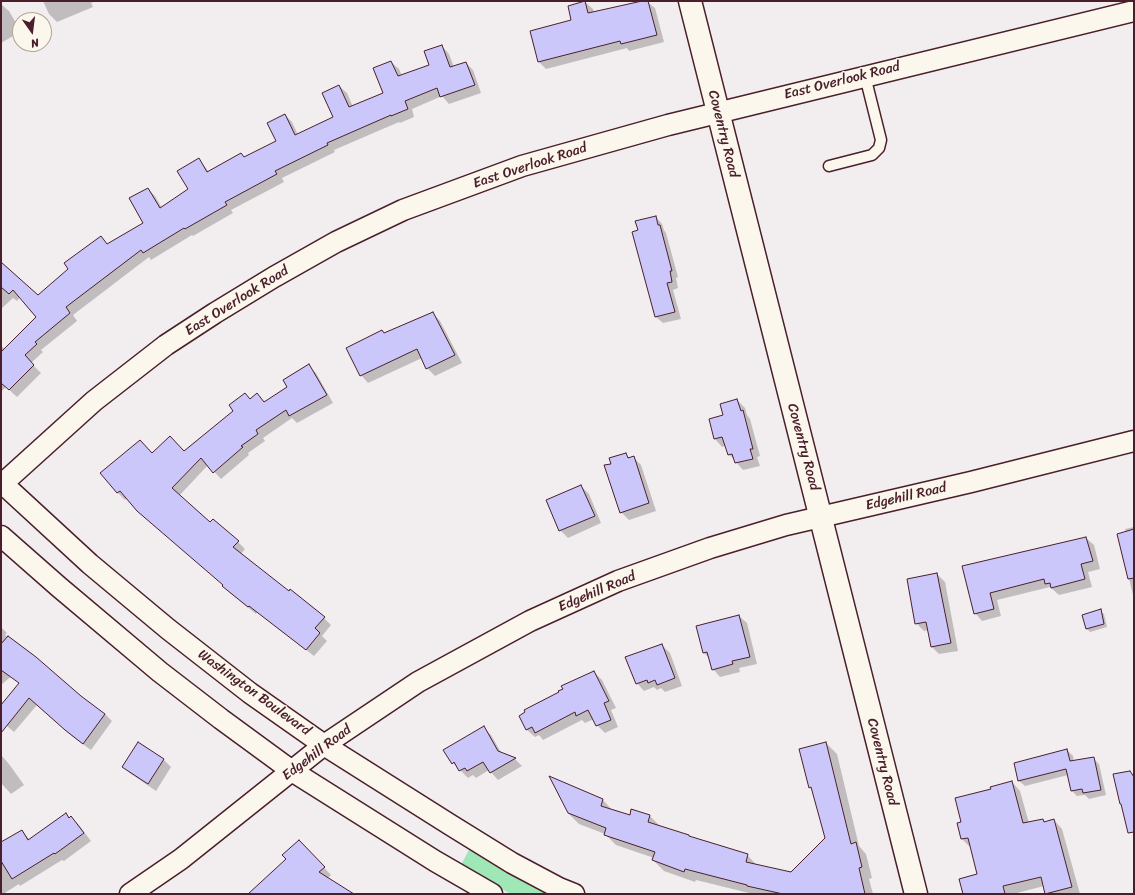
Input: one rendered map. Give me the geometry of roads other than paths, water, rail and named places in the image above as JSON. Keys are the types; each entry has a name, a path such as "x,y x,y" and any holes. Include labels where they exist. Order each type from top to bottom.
{"street":[{"name":"Coventry Road","path":"690,1 916,894"},
{"name":"East Overlook Road","path":"1,484 94,401 166,345 274,277 336,242 403,210 522,166 668,124 1134,11"},
{"name":"Edgehill Road","path":"130,894 181,859 324,745 418,682 530,620 618,581 710,548 786,525 971,482 1134,441"},
{"name":"Washington Boulevard","path":"1,484 90,564 168,629 250,693 324,745 449,824 512,863 574,894"},
{"path":"1,536 160,672 292,771 435,861 492,894"}],"lane":[{"path":"829,166 872,155 879,148 881,140 864,76"}]}
